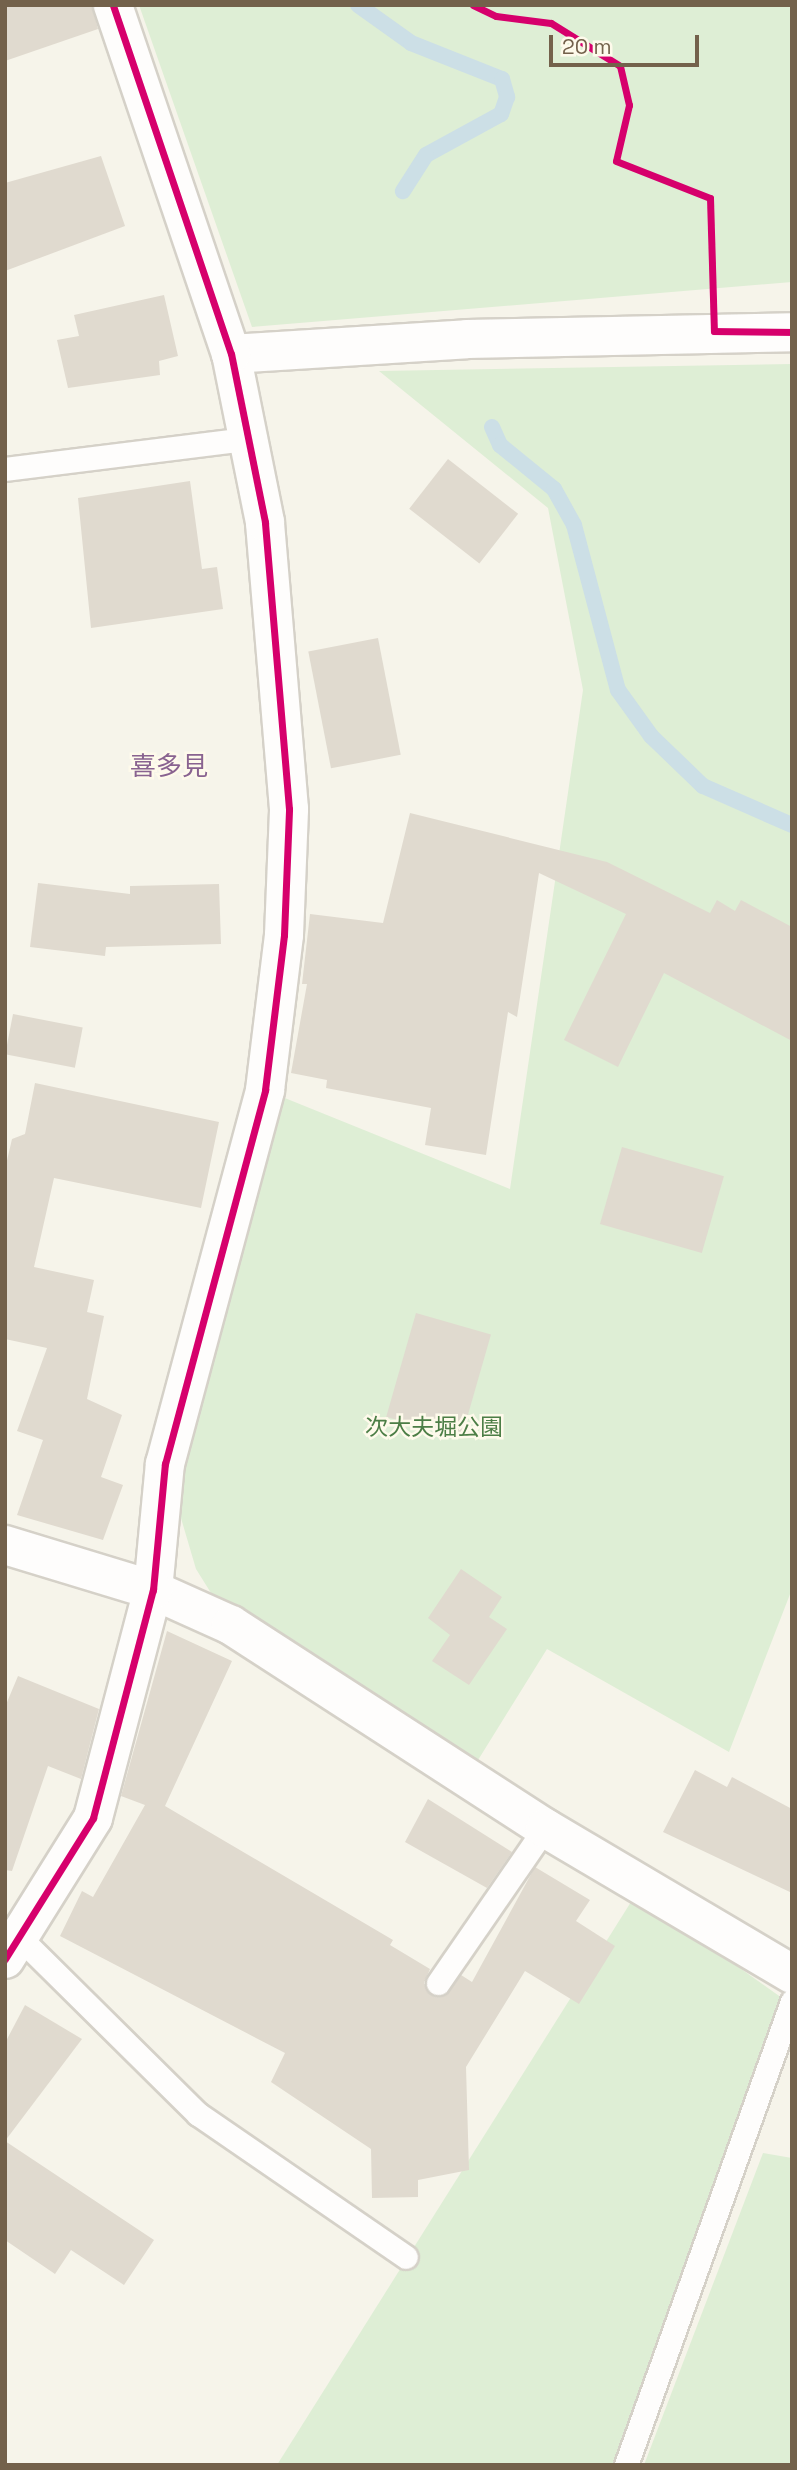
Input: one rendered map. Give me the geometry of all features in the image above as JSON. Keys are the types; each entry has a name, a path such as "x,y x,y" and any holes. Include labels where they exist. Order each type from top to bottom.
{"street":[{"path":"11,1947 93,1818 153,1590 165,1464 265,1090 284,935 287,782 265,522 231,354 113,5"},
{"path":"231,354 467,339 792,331"},
{"path":"5,1545 153,1590 231,1625 545,1828 792,1974"}],"lane":[{"path":"5,469 247,439"},
{"path":"438,1983 545,1828"},
{"path":"11,1947 198,2114 406,2257"},
{"path":"626,2465 792,2001"}],"green space":[{"path":"139,5 792,5 792,282 252,327"},
{"name":"次大夫堀公園","path":"792,364 792,1589 729,1752 547,1649 470,1773 231,1625 196,1569 165,1464 265,1090 510,1189 583,690 548,508 379,371"},
{"path":"636,1894 782,1998 612,2465 277,2465"},
{"path":"763,2153 792,2158 792,2465 644,2465"}],"building":[{"path":"5,5 92,5 98,29 5,61"},
{"path":"101,156 125,226 5,271 5,183"},
{"path":"164,295 178,356 159,361 160,375 68,388 57,340 79,336 74,315"},
{"path":"448,459 518,514 479,563 409,509"},
{"path":"190,481 202,569 217,567 223,609 91,628 78,498"},
{"path":"378,638 401,755 331,768 308,652"},
{"path":"410,813 607,862 710,913 717,900 735,911 741,900 792,927 792,1041 664,973 618,1067 564,1040 626,914 539,873 517,1017 508,1012 486,1155 425,1145 431,1108 326,1088 327,1080 291,1073 307,984 302,984 310,914 383,923"},
{"path":"38,883 130,894 130,886 219,884 221,944 106,947 105,956 30,947"},
{"path":"13,1014 83,1028 75,1068 5,1054"},
{"path":"35,1083 219,1122 201,1208 54,1178 34,1267 94,1280 87,1312 104,1316 87,1399 122,1415 101,1477 123,1485 103,1540 17,1515 43,1440 17,1431 47,1348 5,1339 5,1169 12,1139 25,1134"},
{"path":"622,1147 724,1176 702,1253 600,1224"},
{"path":"416,1313 491,1334 461,1438 386,1417"},
{"path":"461,1569 502,1597 489,1617 507,1629 469,1685 432,1661 450,1635 428,1618"},
{"path":"167,1631 232,1661 165,1806 393,1940 390,1945 430,1969 424,1983 430,1994 445,1995 461,1975 472,1982 535,1867 590,1900 576,1921 615,1946 579,2004 525,1971 466,2067 469,2170 418,2180 418,2197 372,2198 371,2149 271,2082 285,2053 60,1936 82,1891 93,1897 145,1805 121,1796"},
{"path":"18,1676 99,1709 81,1779 48,1766 12,1871 5,1870 5,1707"},
{"path":"695,1770 727,1787 732,1777 792,1809 792,1893 663,1832"},
{"path":"428,1799 512,1852 487,1888 405,1842"},
{"path":"25,2005 82,2039 5,2141 5,2043"},
{"path":"5,2141 154,2240 124,2285 71,2250 55,2274 5,2240"}],"waterway":[{"path":"358,5 411,43 502,79 507,97 501,114 426,155 403,191"},
{"path":"492,427 500,445 554,489 574,525 618,690 651,736 703,786 792,825"}],"cycle path":[{"path":"5,1959 93,1818 153,1590 165,1464 265,1090 284,935 289,809 265,522 231,354 113,5"},
{"path":"473,5 496,16 551,23 620,66 629,105 616,161 710,198 714,331 792,332"}],"district":[{"name":"喜多見","path":"169,767"}]}
